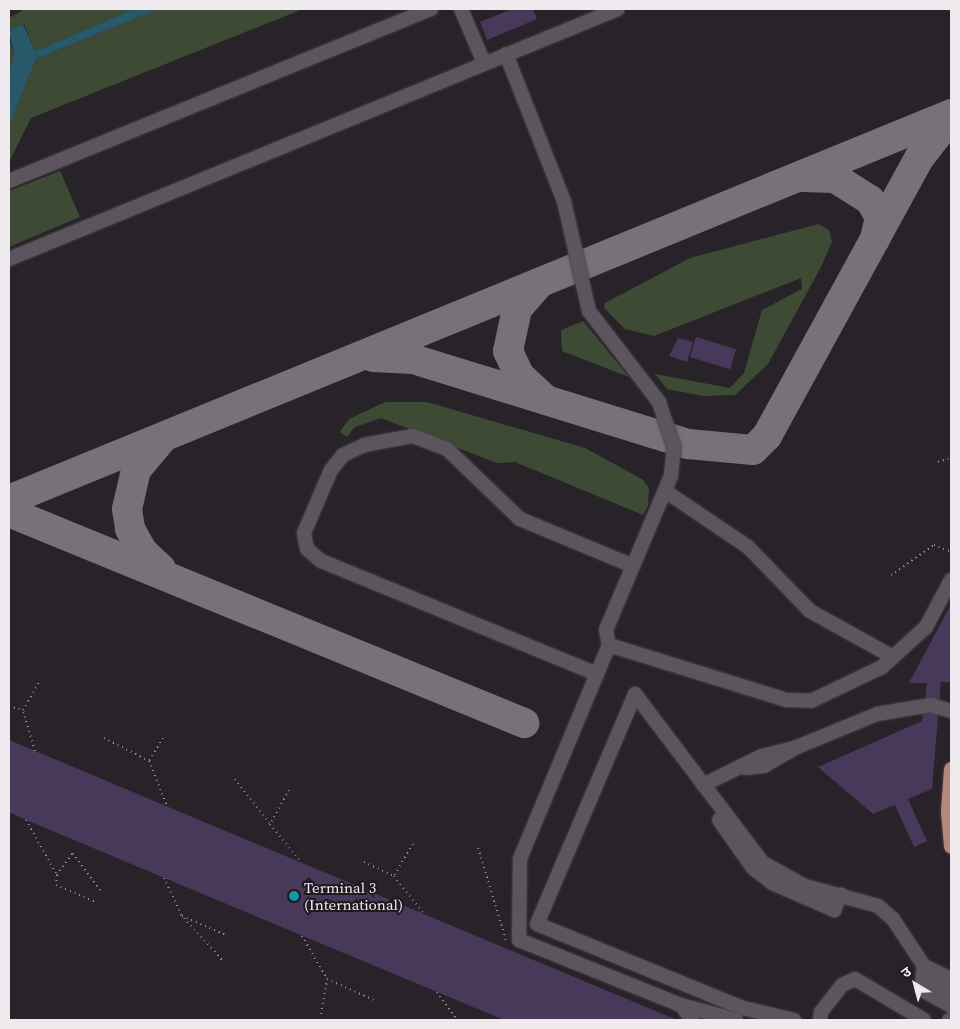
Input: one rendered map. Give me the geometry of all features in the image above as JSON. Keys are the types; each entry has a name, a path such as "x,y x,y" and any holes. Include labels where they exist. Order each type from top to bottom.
{"main road":[{"path":"951,768 951,846"}],"lane":[{"path":"9,181 431,9"},
{"path":"461,9 484,63"},
{"path":"9,259 618,9"},
{"path":"506,54 564,201 589,311 659,402 672,431 674,464 665,491 606,630 609,645 520,859 519,940 681,1005 736,1020"},
{"path":"597,674 321,560 307,549 304,533 331,470 344,455 364,445 413,436 447,449 520,520 633,566"},
{"path":"665,491 748,548 810,612 893,657"},
{"path":"609,645 795,701 820,698 873,673 893,657 926,627 951,580"},
{"path":"772,1020 537,924 636,694 763,863 802,891 834,910 841,894 869,901 885,911 924,969 927,979 951,992"},
{"path":"704,785 745,768 770,752 797,747 877,714 931,705 951,711"},
{"path":"711,809 753,868 802,891"},
{"path":"924,969 951,979"},
{"path":"924,969 922,990 951,1006"},
{"path":"820,1020 821,1012 842,985 856,979 924,1020"},
{"path":"681,1005 692,1020"},
{"path":"755,1012 794,1020"}],"path":[{"path":"938,462 951,458"},
{"path":"891,575 934,545 951,552"},
{"path":"35,751 23,710 39,682"},
{"path":"9,706 23,710"},
{"path":"104,738 149,761 168,806"},
{"path":"149,761 163,738"},
{"path":"235,780 302,863"},
{"path":"270,824 289,790"},
{"path":"26,820 57,874"},
{"path":"394,876 413,844"},
{"path":"478,848 509,950"},
{"path":"96,902 56,885 57,874 73,853 100,890"},
{"path":"364,862 394,876 424,914"},
{"path":"164,878 182,916 222,960"},
{"path":"182,916 228,936"},
{"path":"302,936 326,979 374,1000"},
{"path":"321,1014 326,979"},
{"path":"437,992 457,1020"}],"green space":[{"path":"25,9 134,9 35,51 24,24 9,31 9,18"},
{"path":"159,9 303,9 31,118 9,162 9,127 36,59"},
{"path":"9,39 14,55 9,73"},
{"path":"60,171 80,217 9,247 9,191"},
{"path":"818,224 829,230 832,242 821,267 768,364 735,395 703,396 667,389 655,374 730,388 744,373 762,310 802,289 801,278 654,336 625,329 604,308 605,303 690,258"},
{"path":"583,321 629,377 562,351 561,330"},
{"path":"385,402 427,402 585,448 642,479 649,488 648,506 643,515 515,462 497,463 381,418 355,427 347,437 340,432 349,419"}],"water":[{"path":"134,9 159,9 36,59 9,127 9,73 14,55 9,31 23,24 35,51"}],"building":[{"path":"512,9 533,9 537,19 487,40 480,22"},
{"path":"696,337 736,349 730,369 690,357"},
{"path":"678,338 693,342 687,362 669,356"},
{"path":"951,604 951,682 941,682 932,789 908,799 927,841 914,847 895,805 873,814 818,767 922,721 927,683 909,683"},
{"name":"Terminal 3 (International)","path":"9,740 677,1020 504,1020 26,820 9,812"}],"taxiway":[{"path":"9,500 951,114"},
{"path":"373,357 413,359 688,444 753,450 767,436 920,157 951,117"},
{"path":"803,177 835,178 870,200 880,217 875,239"},
{"path":"537,286 517,309 508,351 519,375 543,397"},
{"path":"161,440 136,470 127,509 130,529 142,551 161,569"},
{"path":"9,512 524,723"}],"place":[{"name":"Terminal 3 (International)","path":"294,896"}]}
